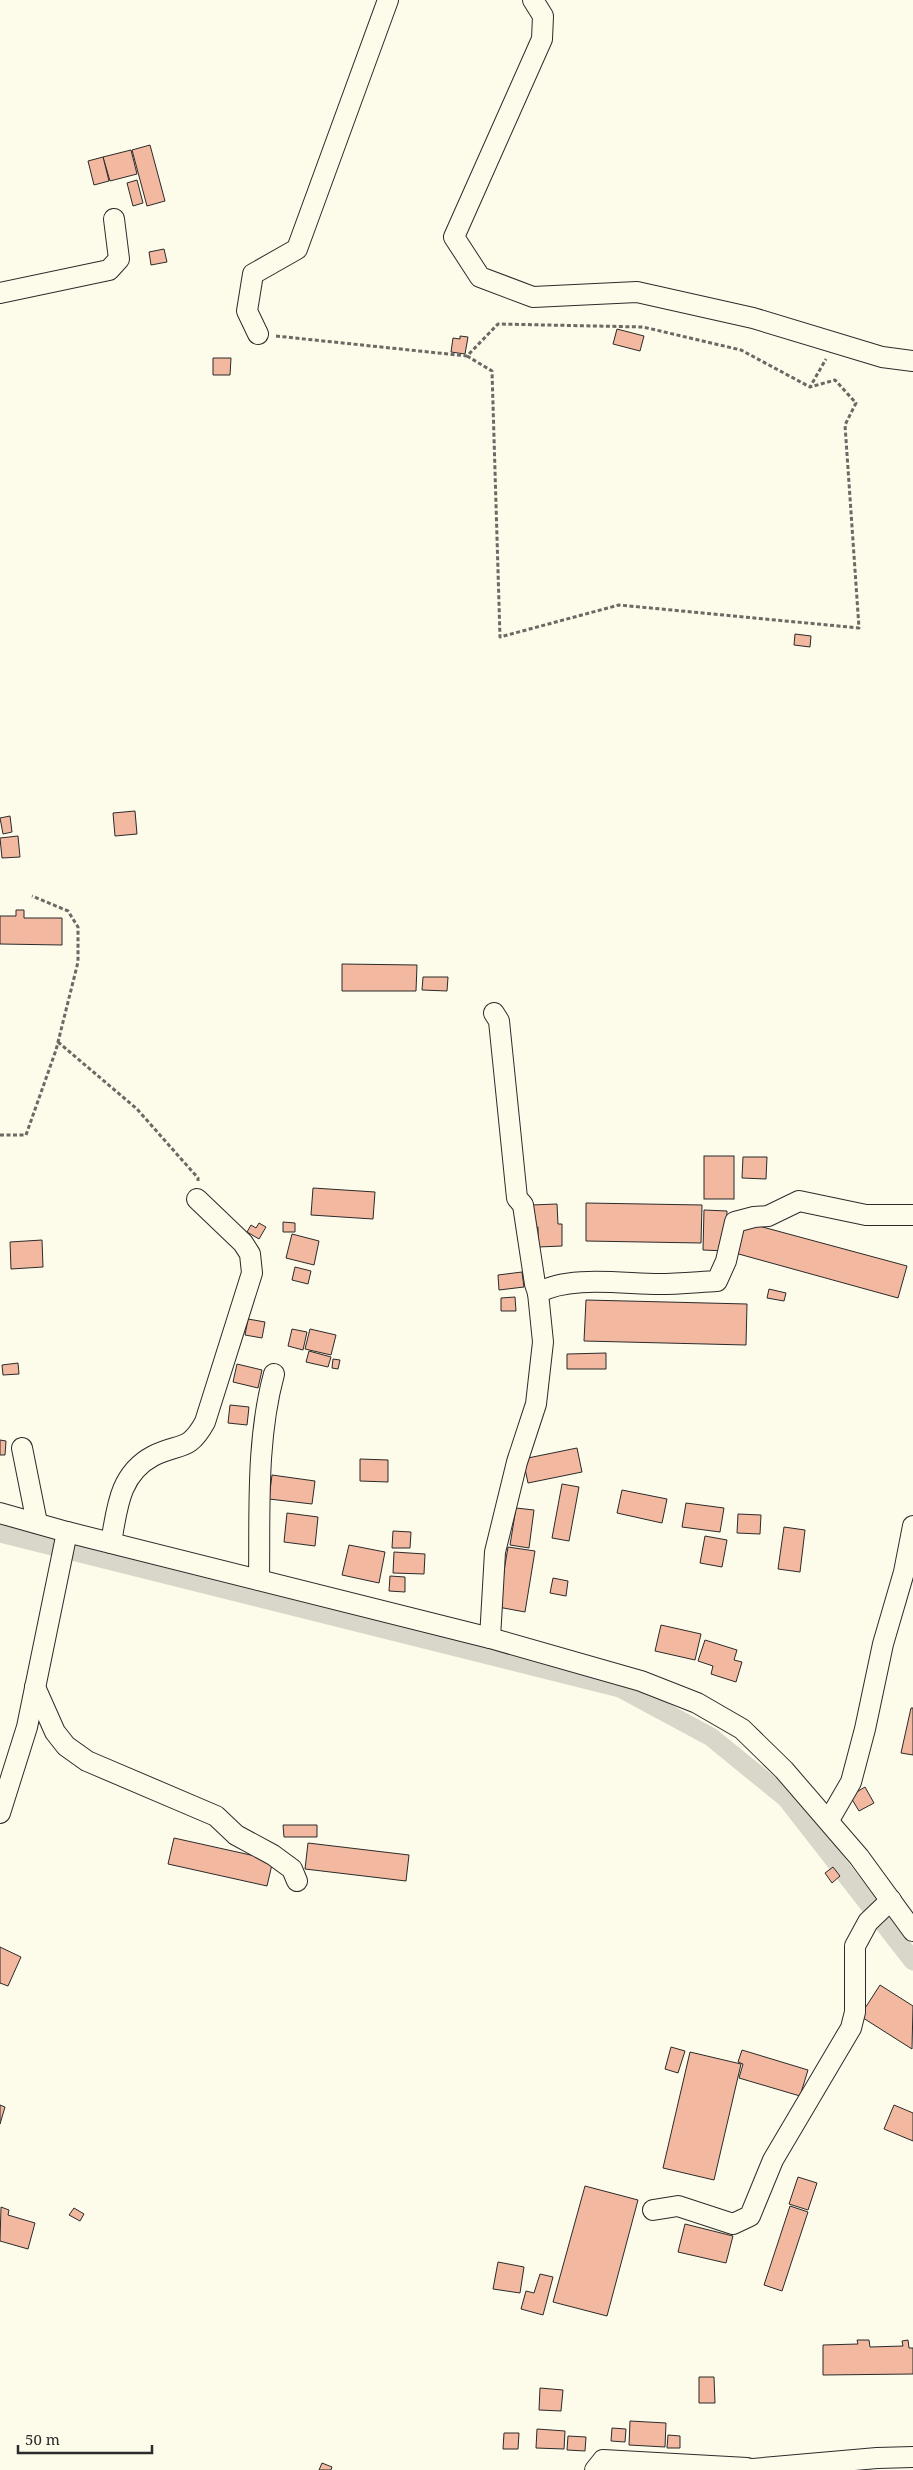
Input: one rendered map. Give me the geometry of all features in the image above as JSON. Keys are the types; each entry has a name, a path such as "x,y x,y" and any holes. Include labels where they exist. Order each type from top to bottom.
{"street":[{"path":"258,334 247,311 253,274 297,249 388,0"},
{"path":"533,0 543,16 542,39 454,237 480,277 533,297 636,292 753,318 882,357 913,361"},
{"path":"0,293 109,270 119,260 114,219"},
{"path":"490,1638 495,1552 517,1462 536,1404 543,1342 538,1293 534,1284 523,1205 517,1198 499,1021 494,1013"},
{"path":"111,1543 120,1493 130,1477 153,1456 184,1447 196,1437 205,1422 252,1273 250,1254 243,1243 197,1198"},
{"path":"538,1293 546,1288 564,1284 609,1282 662,1284 717,1281 726,1261 735,1222 754,1217 768,1216 799,1201 866,1215 913,1215"},
{"path":"259,1580 262,1441 267,1398 274,1374"},
{"path":"22,1448 37,1523"},
{"path":"0,1513 67,1532 490,1638 641,1681 697,1703 742,1729 784,1770 829,1820 913,1931"},
{"path":"829,1820 851,1782 865,1729 882,1644 904,1572 913,1526"},
{"path":"0,1813 26,1727 67,1532"},
{"path":"35,1687 54,1732 66,1746 87,1761 216,1816 236,1835 273,1855 292,1869 297,1881"},
{"path":"653,2210 678,2206 733,2224 750,2216 773,2160 851,2028 855,2012 854,1946 868,1922 890,1900"},
{"path":"595,2470 603,2460 744,2469 913,2457"}],"path":[{"path":"258,334 467,356 492,371 500,637 619,605 859,628 844,425 856,404 835,380 810,387 741,350 643,327 498,324 467,356"},
{"path":"810,387 835,343"},
{"path":"0,1135 26,1135 58,1042 78,962 78,928 68,911 32,896"},
{"path":"58,1042 137,1109 198,1178 197,1198"}],"building":[{"path":"150,145 165,201 147,206 132,150"},
{"path":"131,150 137,174 110,181 103,157"},
{"path":"103,157 109,181 94,185 88,161"},
{"path":"137,180 143,203 133,206 127,183"},
{"path":"164,249 167,262 151,265 149,252"},
{"path":"617,329 644,336 640,351 613,344"},
{"path":"460,336 468,337 465,354 451,352 453,338 460,339"},
{"path":"213,358 231,358 230,375 213,375"},
{"path":"795,634 811,636 810,647 794,645"},
{"path":"135,811 137,834 115,836 113,813"},
{"path":"10,816 12,832 3,834 0,818"},
{"path":"18,836 20,857 2,858 0,838"},
{"path":"16,910 24,910 24,918 62,918 62,945 0,944 0,916 16,916"},
{"path":"342,964 417,965 416,991 342,991"},
{"path":"423,977 448,977 447,991 422,990"},
{"path":"704,1156 734,1156 734,1199 704,1199"},
{"path":"743,1157 767,1157 766,1179 742,1178"},
{"path":"313,1188 375,1192 373,1219 311,1215"},
{"path":"586,1203 702,1205 701,1243 586,1241"},
{"path":"557,1204 558,1224 562,1224 562,1246 538,1247 538,1227 531,1227 531,1205"},
{"path":"704,1210 727,1211 726,1251 703,1250"},
{"path":"283,1222 295,1223 295,1232 283,1232"},
{"path":"744,1222 907,1266 898,1298 735,1253"},
{"path":"259,1223 266,1227 259,1239 247,1232 251,1225 256,1228"},
{"path":"292,1234 319,1241 314,1265 286,1258"},
{"path":"42,1240 43,1267 11,1269 10,1242"},
{"path":"295,1267 311,1271 308,1284 292,1280"},
{"path":"522,1272 524,1287 499,1290 498,1275"},
{"path":"769,1289 786,1293 784,1301 767,1298"},
{"path":"515,1297 516,1311 501,1311 501,1298"},
{"path":"586,1300 747,1304 746,1345 584,1341"},
{"path":"248,1319 265,1322 262,1338 245,1335"},
{"path":"292,1329 307,1332 303,1350 288,1346"},
{"path":"310,1329 336,1335 331,1355 305,1349"},
{"path":"309,1351 331,1357 328,1367 306,1362"},
{"path":"606,1353 606,1369 567,1369 567,1354"},
{"path":"333,1359 340,1360 338,1369 332,1368"},
{"path":"18,1363 19,1374 3,1375 2,1365"},
{"path":"237,1364 262,1370 258,1388 233,1382"},
{"path":"230,1405 249,1407 247,1425 228,1423"},
{"path":"0,1440 6,1441 5,1455 0,1455"},
{"path":"577,1448 582,1472 528,1483 523,1459"},
{"path":"360,1459 388,1460 388,1482 360,1481"},
{"path":"272,1475 315,1481 312,1504 269,1499"},
{"path":"562,1484 579,1487 569,1541 552,1538"},
{"path":"622,1490 667,1499 662,1523 617,1513"},
{"path":"686,1503 724,1508 720,1532 682,1527"},
{"path":"516,1508 534,1510 529,1548 510,1545"},
{"path":"287,1513 318,1517 315,1546 284,1542"},
{"path":"738,1514 761,1515 760,1534 737,1533"},
{"path":"784,1527 805,1530 800,1572 778,1569"},
{"path":"393,1531 411,1532 410,1548 392,1548"},
{"path":"705,1536 727,1540 722,1567 700,1563"},
{"path":"349,1545 385,1552 379,1583 342,1575"},
{"path":"508,1547 535,1551 525,1612 498,1607"},
{"path":"394,1552 425,1554 424,1574 393,1573"},
{"path":"390,1576 405,1577 405,1592 389,1591"},
{"path":"553,1578 568,1581 566,1596 550,1593"},
{"path":"661,1625 701,1634 695,1660 655,1651"},
{"path":"705,1640 737,1650 734,1660 742,1662 736,1682 711,1674 713,1666 698,1661"},
{"path":"911,1708 913,1708 913,1755 901,1753"},
{"path":"865,1787 874,1803 859,1811 850,1796"},
{"path":"283,1825 317,1825 317,1837 284,1837"},
{"path":"174,1838 273,1860 267,1886 168,1864"},
{"path":"308,1843 409,1855 406,1881 305,1869"},
{"path":"833,1867 840,1876 832,1883 825,1873"},
{"path":"0,1947 21,1957 8,1986 0,1983"},
{"path":"880,1985 913,2006 912,2049 860,2016"},
{"path":"671,2047 685,2051 678,2073 665,2069"},
{"path":"742,2050 808,2070 800,2096 739,2078 743,2064 738,2062"},
{"path":"690,2052 741,2064 714,2180 663,2168"},
{"path":"0,2105 5,2107 0,2124"},
{"path":"894,2105 913,2113 913,2141 884,2129"},
{"path":"798,2177 817,2183 808,2210 789,2204"},
{"path":"585,2186 638,2200 607,2316 553,2302"},
{"path":"790,2206 808,2212 782,2291 764,2285"},
{"path":"1,2207 9,2210 8,2215 35,2223 28,2249 0,2241"},
{"path":"74,2208 84,2214 80,2221 69,2215"},
{"path":"685,2224 733,2236 726,2263 678,2252"},
{"path":"498,2262 524,2267 520,2293 493,2289"},
{"path":"540,2274 553,2277 543,2315 521,2309 526,2291 534,2293"},
{"path":"857,2340 869,2340 870,2347 903,2346 902,2341 908,2340 909,2348 913,2348 913,2374 823,2375 823,2345 858,2344"},
{"path":"699,2377 714,2377 715,2403 699,2403"},
{"path":"540,2388 563,2390 561,2411 539,2410"},
{"path":"630,2421 666,2423 665,2447 629,2445"},
{"path":"612,2428 626,2429 625,2442 611,2441"},
{"path":"537,2429 565,2431 564,2449 536,2448"},
{"path":"504,2433 519,2433 518,2449 503,2449"},
{"path":"668,2435 680,2436 680,2448 667,2448"},
{"path":"568,2436 586,2437 585,2451 567,2450"},
{"path":"322,2463 332,2467 331,2470 319,2470"}],"waterway":[{"path":"0,1533 620,1688 711,1737 786,1798 913,1961"}]}
